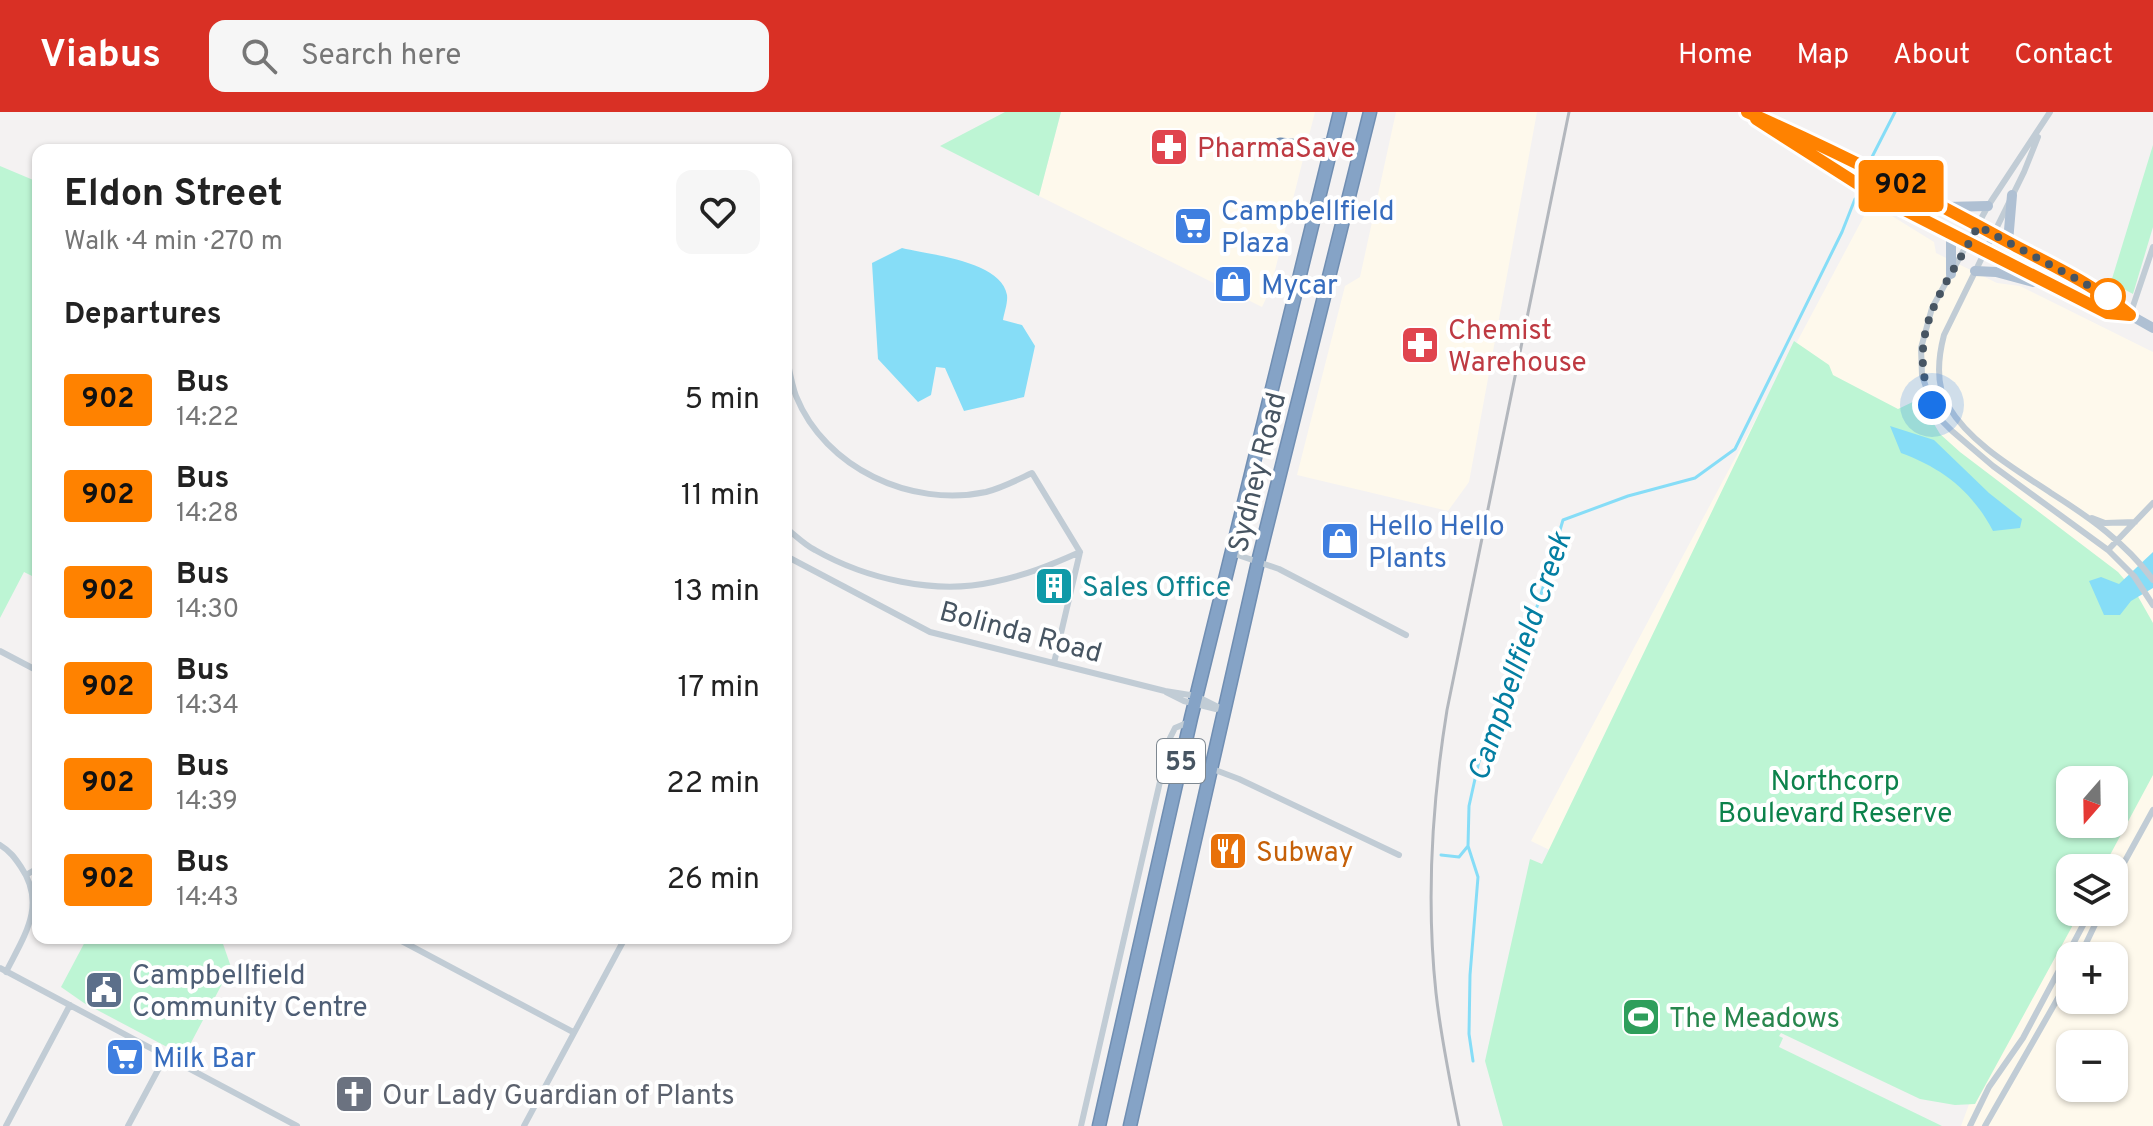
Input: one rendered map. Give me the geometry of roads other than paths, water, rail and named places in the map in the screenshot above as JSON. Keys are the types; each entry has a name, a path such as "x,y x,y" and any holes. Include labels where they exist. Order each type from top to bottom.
{"highway":[{"name":"Sydney Road","path":"1099,1126 1195,700 1340,112"},
{"name":"Sydney Road","path":"1130,1126 1258,562 1370,112"},
{"path":"1280,145 1311,148 1332,145"}],"main road":[{"path":"1746,112 1816,142 1993,233 2108,296 2130,315 2153,328"},
{"path":"1746,112 1855,183 2057,289 2107,313 2130,315"},
{"path":"2008,242 2012,195"},
{"path":"1944,207 1988,206"},
{"path":"1951,233 1951,274"},
{"path":"1975,271 2006,274 2057,289"}],"street":[{"path":"2050,112 1988,206 1932,308 1921,348 1922,375 1940,419 1969,447 2108,550 2127,567 2151,601"},
{"path":"2042,126 1951,319 1939,355 1940,382 1948,406 1988,449 2118,540 2138,559 2153,580"},
{"path":"2130,315 2153,247"},
{"path":"792,379 796,395 810,420 833,449 853,466 876,479 914,491 958,495 997,489 1032,473 1080,552 1054,663"},
{"path":"2108,550 2153,503"},
{"path":"2081,514 2105,523 2135,522"},
{"path":"792,533 814,550 859,570 904,582 955,587 990,583 1031,573 1080,552"},
{"path":"1231,552 1279,569 1406,635"},
{"name":"Bolinda Road","path":"792,559 930,632 1165,691 1224,710"},
{"path":"0,651 32,668"},
{"name":"Sydney Road","path":"1081,1126 1170,738 1175,728 1190,722"},
{"path":"1210,768 1399,855"},
{"path":"2128,856 2153,810"},
{"path":"0,845 11,852 32,891"},
{"path":"26,875 32,872"},
{"path":"32,916 3,970 297,1126"},
{"path":"1970,1126 1989,1087 2023,1038 2083,926"},
{"path":"407,944 573,1032"},
{"path":"524,1126 622,944"},
{"path":"1113,980 1131,984"},
{"path":"1985,1126 2056,1002"},
{"path":"6,1126 70,1005"},
{"path":"128,1126 166,1055"}],"water":[{"path":"902,248 963,261 992,274 1002,284 1007,295 1003,320 1022,325 1035,346 1024,397 964,411 945,368 936,367 931,395 918,402 878,359 872,263"},
{"path":"1890,426 1934,440 1989,493 2022,519 2020,528 1993,531 1976,504 1954,483 1930,466 1901,453"},
{"path":"2153,552 2153,588 2131,601 2120,615 2104,615 2089,581 2101,577 2119,584"}],"waterway":[{"name":"Campbellfield Creek","path":"1872,157 1895,112"},
{"name":"Campbellfield Creek","path":"1473,1061 1469,1034 1470,975 1478,877 1468,846 1469,806 1483,743 1501,706 1539,601 1563,520 1628,496 1695,478 1735,449 1842,232 1855,199"},
{"path":"1441,855 1459,857 1468,846"}],"railway":[{"path":"1459,1126 1440,1027 1433,958 1432,851 1438,780 1447,710 1569,112"}],"place":[{"name":"PharmaSave","path":"1169,147"},
{"name":"Campbellfield Plaza","path":"1193,226"},
{"name":"Mycar","path":"1233,284"},
{"name":"Chemist Warehouse","path":"1420,345"},
{"name":"Hello Hello Plants","path":"1340,541"},
{"name":"Sales Office","path":"1054,586"},
{"name":"Subway","path":"1228,851"},
{"name":"Campbellfield Community Centre","path":"104,990"},
{"name":"The Meadows","path":"1641,1017"},
{"name":"Milk Bar","path":"125,1057"},
{"name":"Our Lady Guardian of Plants","path":"354,1094"}],"park label":[{"name":"Northcorp Boulevard Reserve","path":"1835,796"}]}
